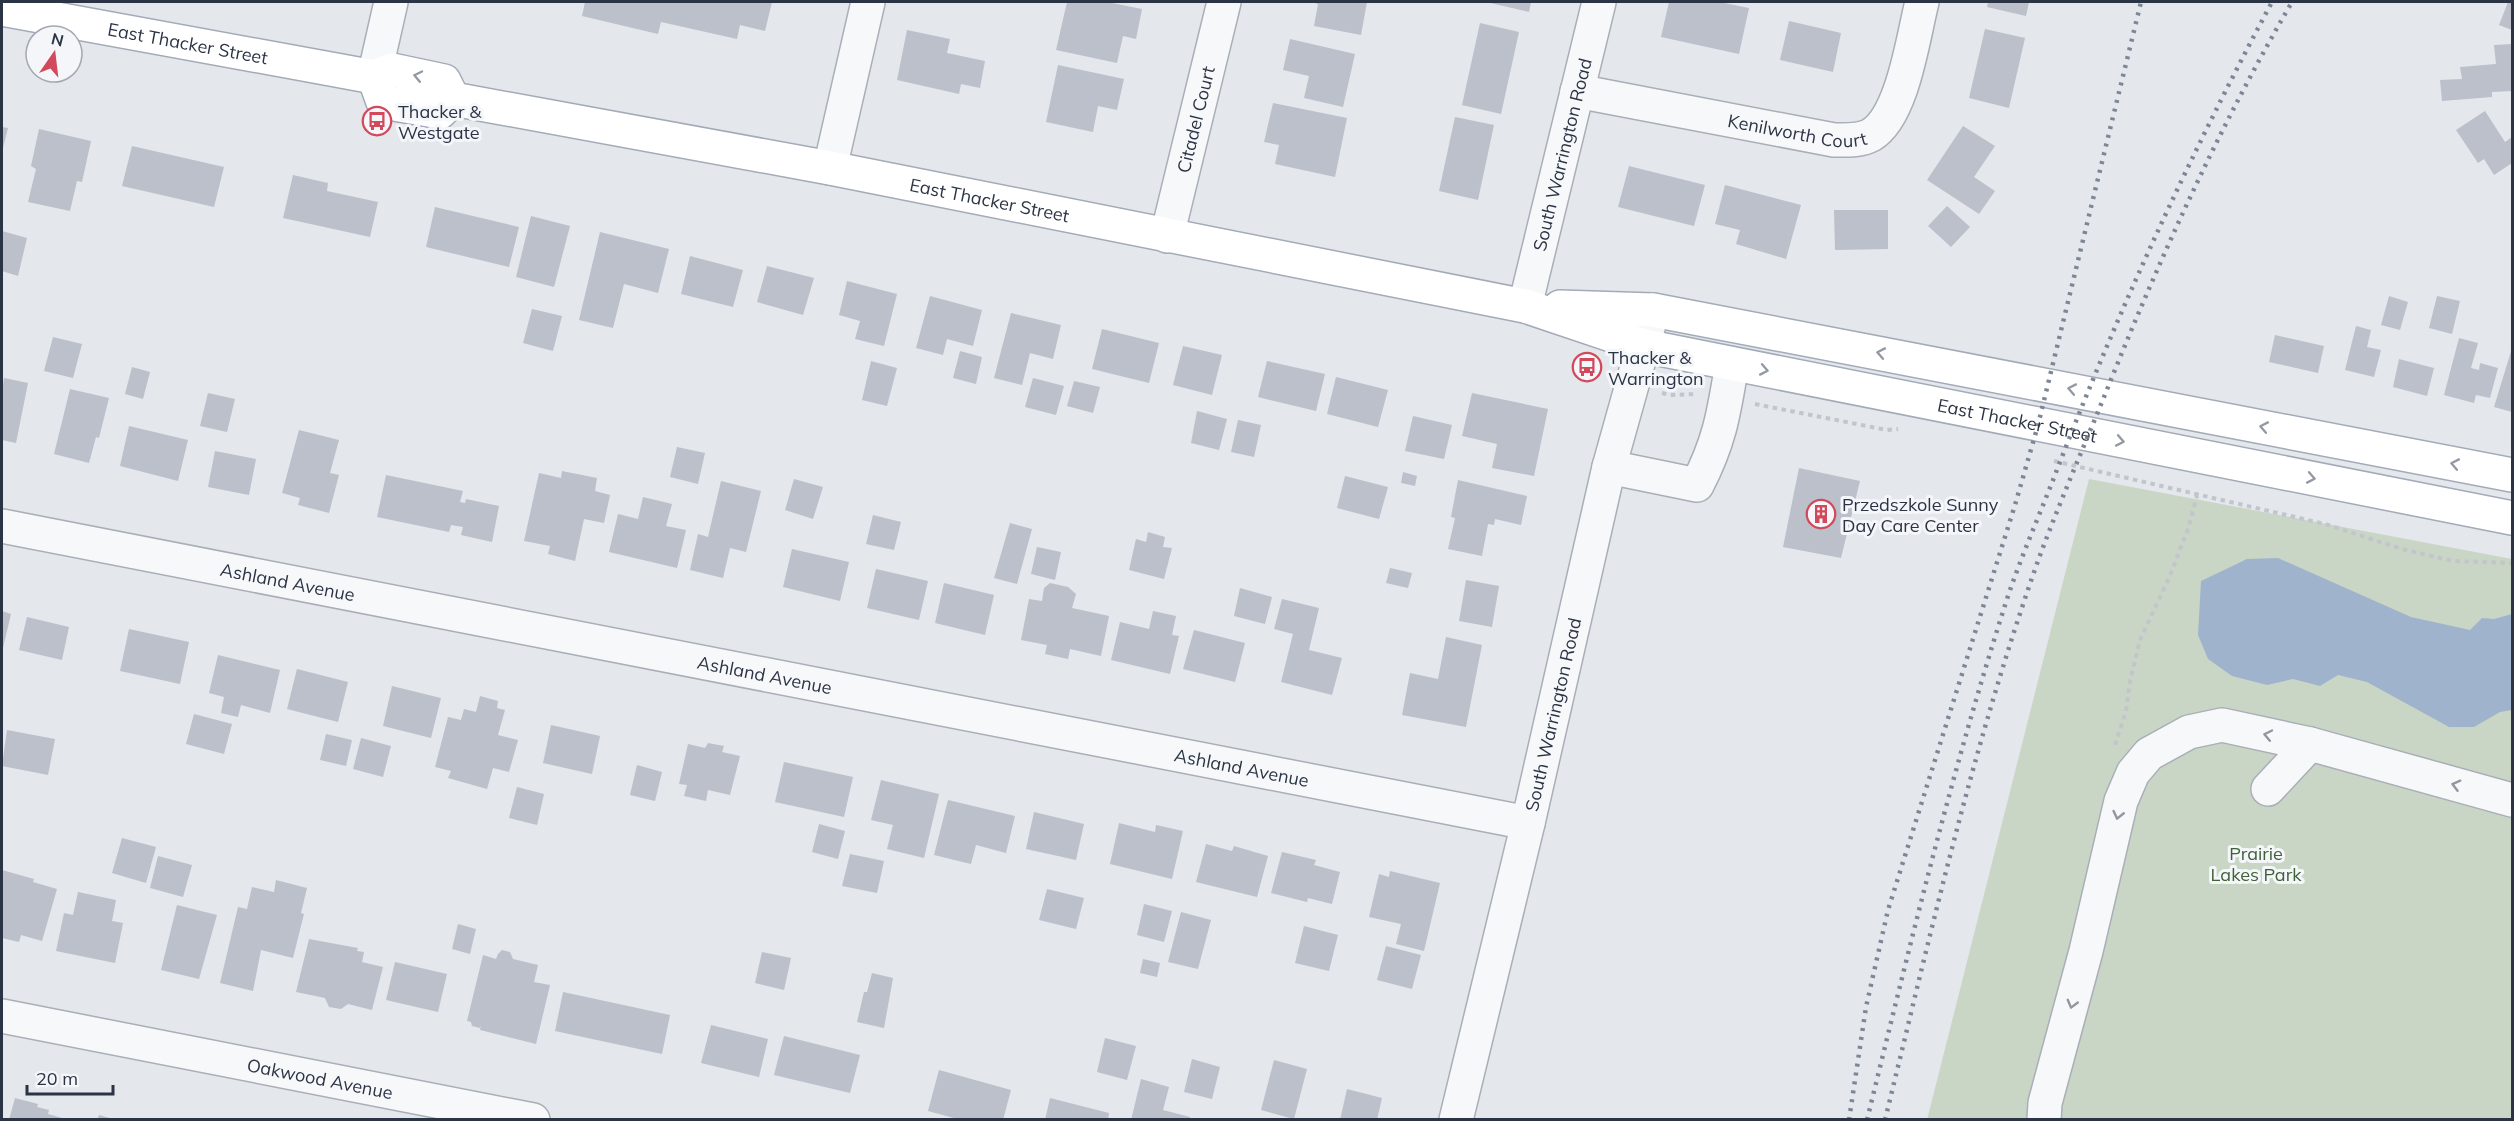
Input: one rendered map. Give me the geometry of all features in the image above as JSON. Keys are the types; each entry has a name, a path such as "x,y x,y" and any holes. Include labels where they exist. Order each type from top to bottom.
{"main road":[{"name":"East Thacker Street","path":"2,9 374,77 392,70 444,81 453,99 830,168 1525,306 1644,346 2512,518"},
{"name":"East Thacker Street","path":"1525,306 1653,310 2512,475"}],"street":[{"path":"374,77 391,2"},
{"path":"830,168 868,2"},
{"name":"Citadel Court","path":"1167,236 1224,2"},
{"name":"South Warrington Road","path":"1525,306 1599,2"},
{"name":"Kenilworth Court","path":"1577,91 1834,140 1868,137 1881,128 1892,109 1902,82 1922,2"},
{"name":"South Warrington Road","path":"1456,1119 1528,823 1609,468 1653,310"},
{"path":"1609,468 1697,485 1712,455 1722,425 1732,364"},
{"name":"Ashland Avenue","path":"2,526 1528,823"},
{"path":"2044,1119 2045,1103 2086,951 2121,801 2133,773 2149,754 2189,732 2222,725 2310,744 2512,800"},
{"path":"2268,789 2310,744"},
{"name":"Oakwood Avenue","path":"2,1017 533,1119"}],"path":[{"path":"1662,393 1670,395 1692,393 1887,430 1909,428"},
{"path":"2050,460 2325,524 2402,549 2453,561 2512,563"},
{"path":"2112,752 2126,711 2130,681 2140,640 2169,578 2188,529 2197,496"}],"green space":[{"name":"Prairie Lakes Park","path":"2089,479 2512,559 2512,1119 1927,1120"}],"water":[{"path":"2278,558 2411,617 2470,630 2482,618 2494,619 2512,614 2512,710 2500,712 2474,727 2449,727 2367,682 2338,675 2320,686 2293,679 2267,685 2232,676 2208,659 2198,635 2201,581 2247,559"}],"building":[{"path":"585,2 772,2 765,31 740,25 737,39 661,22 658,34 582,16"},
{"path":"1067,2 1107,2 1142,9 1136,39 1123,36 1117,63 1056,50"},
{"path":"1311,2 1367,2 1361,35 1314,26 1318,4"},
{"path":"1486,2 1531,2 1529,12"},
{"path":"1669,2 1719,2 1749,8 1739,54 1661,37"},
{"path":"1988,2 2029,2 2026,16 1987,7"},
{"path":"2508,2 2512,2 2512,30 2499,25"},
{"path":"1789,21 1841,33 1833,72 1780,60"},
{"path":"1480,23 1519,32 1501,114 1462,105"},
{"path":"1985,29 2025,38 2009,108 1969,98"},
{"path":"907,30 950,39 947,53 985,61 980,88 961,84 959,94 897,80"},
{"path":"1290,39 1355,54 1343,107 1304,98 1309,76 1283,70"},
{"path":"2512,44 2512,91 2492,92 2492,97 2442,101 2440,80 2462,79 2460,67 2496,64 2494,45"},
{"path":"1058,65 1124,79 1117,110 1098,106 1093,132 1046,122"},
{"path":"1273,103 1347,118 1335,177 1275,164 1279,145 1264,142"},
{"path":"2485,111 2505,142 2512,137 2512,163 2494,175 2484,159 2478,163 2456,130"},
{"path":"1455,117 1494,125 1478,200 1439,191"},
{"path":"1963,126 1995,146 1974,177 1995,191 1979,214 1927,180"},
{"path":"2,127 8,128 2,152"},
{"path":"39,129 91,141 82,182 77,181 70,211 28,202 36,169 31,166"},
{"path":"132,146 224,167 214,207 122,186"},
{"path":"1629,166 1705,185 1694,226 1618,207"},
{"path":"293,175 328,183 327,191 378,202 370,237 283,218"},
{"path":"1725,185 1801,205 1786,259 1736,244 1740,230 1715,224"},
{"path":"1947,206 1970,227 1951,247 1928,226"},
{"path":"435,207 519,227 509,267 426,247"},
{"path":"1834,210 1888,210 1888,249 1835,250"},
{"path":"531,216 570,226 554,287 516,277"},
{"path":"2,231 27,238 18,276 2,271"},
{"path":"600,232 669,249 658,293 624,284 613,328 579,320"},
{"path":"690,256 743,270 733,307 681,294"},
{"path":"767,266 814,278 803,315 757,302"},
{"path":"847,281 897,294 884,346 855,339 860,321 839,315"},
{"path":"930,296 982,310 973,346 947,339 943,355 916,348"},
{"path":"2389,296 2408,302 2400,330 2381,325"},
{"path":"2437,296 2460,301 2452,334 2429,328"},
{"path":"532,309 562,316 553,351 523,343"},
{"path":"1011,313 1061,325 1053,359 1030,353 1022,385 994,378"},
{"path":"2356,326 2371,330 2367,347 2381,350 2374,377 2345,370"},
{"path":"1102,329 1159,343 1149,383 1092,369"},
{"path":"2275,335 2324,346 2318,373 2269,362"},
{"path":"53,337 82,344 73,378 44,371"},
{"path":"2459,338 2478,343 2471,368 2479,370 2480,363 2498,368 2490,398 2476,395 2474,403 2444,395"},
{"path":"1183,346 1222,355 1212,395 1173,385"},
{"path":"2512,348 2512,412 2494,407"},
{"path":"960,351 982,357 976,384 953,378"},
{"path":"2399,359 2434,368 2427,396 2393,387"},
{"path":"871,361 897,368 887,406 862,400"},
{"path":"1267,361 1325,374 1316,411 1258,397"},
{"path":"132,367 150,372 143,399 125,394"},
{"path":"1336,377 1388,390 1378,427 1327,414"},
{"path":"4,378 28,383 16,443 2,440"},
{"path":"1033,378 1064,386 1056,415 1025,407"},
{"path":"1074,381 1100,387 1093,413 1067,406"},
{"path":"70,389 109,398 99,438 96,437 89,463 54,454"},
{"path":"208,393 235,399 227,432 200,426"},
{"path":"1472,393 1548,409 1534,476 1492,468 1497,444 1462,436"},
{"path":"1197,411 1227,419 1219,450 1191,443"},
{"path":"1413,416 1452,425 1444,459 1405,451"},
{"path":"1238,420 1261,425 1254,457 1231,452"},
{"path":"129,426 188,440 178,481 120,466"},
{"path":"299,430 339,440 330,473 339,475 329,513 298,505 300,498 282,493"},
{"path":"677,447 705,453 698,484 670,477"},
{"path":"215,451 256,459 249,495 208,487"},
{"name":"Przedszkole Sunny Day Care Center","path":"1799,468 1860,481 1841,558 1783,547"},
{"path":"562,471 597,478 595,491 610,495 604,523 584,519 575,561 548,554 550,546 524,541 539,473 561,478"},
{"path":"1403,472 1417,476 1415,486 1401,483"},
{"path":"386,475 463,491 460,502 465,503 466,499 499,506 492,542 461,535 463,527 451,525 449,532 377,517"},
{"path":"1345,476 1388,487 1379,519 1337,508"},
{"path":"794,479 823,487 813,519 785,510"},
{"path":"1458,480 1527,496 1521,525 1495,519 1494,525 1488,524 1482,556 1448,549 1455,518 1451,517"},
{"path":"721,481 761,491 746,552 730,548 723,578 690,570 698,534 708,537"},
{"path":"643,497 672,504 666,526 686,530 677,568 609,552 618,514 638,519"},
{"path":"873,515 901,522 894,550 866,544"},
{"path":"1010,523 1032,529 1017,584 994,578"},
{"path":"1148,532 1165,537 1163,547 1172,548 1164,579 1129,570 1136,539 1146,542"},
{"path":"1037,547 1061,552 1055,580 1031,574"},
{"path":"792,549 849,562 840,601 783,587"},
{"path":"1390,568 1412,573 1408,588 1386,583"},
{"path":"876,569 928,581 919,620 867,608"},
{"path":"1466,580 1499,586 1492,627 1459,621"},
{"path":"944,583 994,595 985,635 935,623"},
{"path":"1050,583 1068,587 1076,594 1072,608 1109,616 1101,656 1070,649 1068,659 1045,654 1047,645 1021,640 1029,599 1042,601 1044,588"},
{"path":"1240,588 1272,597 1265,624 1234,616"},
{"path":"1282,599 1319,608 1309,650 1342,658 1332,695 1281,682 1293,634 1274,629"},
{"path":"2,611 11,614 2,652"},
{"path":"1153,611 1176,616 1172,635 1179,636 1170,674 1111,660 1120,622 1149,629"},
{"path":"27,617 69,627 62,660 19,650"},
{"path":"129,629 189,642 180,684 120,671"},
{"path":"1194,630 1245,643 1235,682 1183,669"},
{"path":"1446,637 1482,645 1466,727 1402,715 1410,673 1438,679"},
{"path":"218,655 280,670 270,713 241,705 238,717 221,713 224,697 209,693"},
{"path":"297,669 348,682 338,722 287,709"},
{"path":"392,686 441,698 431,738 383,726"},
{"path":"480,696 498,701 497,708 505,710 498,735 518,740 509,772 493,768 487,789 448,778 451,771 435,767 448,717 461,720 464,709 476,712"},
{"path":"194,714 232,724 224,754 186,744"},
{"path":"551,725 600,736 592,774 543,763"},
{"path":"7,730 55,739 48,775 2,766"},
{"path":"326,734 352,740 346,766 320,760"},
{"path":"361,738 391,746 383,777 353,769"},
{"path":"708,743 724,746 722,752 740,756 730,795 708,790 706,801 684,796 687,785 679,784 688,744 705,748"},
{"path":"784,762 853,777 844,817 775,802"},
{"path":"637,765 662,772 655,801 630,795"},
{"path":"881,780 939,794 924,858 887,849 893,825 871,820"},
{"path":"517,787 544,794 537,825 509,818"},
{"path":"948,800 1015,816 1006,853 976,845 971,864 934,855"},
{"path":"1034,812 1084,824 1076,860 1026,849"},
{"path":"1119,823 1155,832 1156,825 1183,831 1172,879 1110,864"},
{"path":"819,824 845,831 838,859 812,852"},
{"path":"122,838 156,847 146,883 112,873"},
{"path":"1206,844 1232,851 1234,846 1268,856 1257,897 1196,882"},
{"path":"1282,852 1316,860 1314,865 1340,872 1332,904 1308,898 1307,902 1271,893"},
{"path":"850,854 884,861 877,893 842,886"},
{"path":"158,856 192,865 183,897 150,888"},
{"path":"2,870 34,879 33,882 57,889 42,941 21,935 19,942 2,938"},
{"path":"1390,871 1440,883 1424,951 1396,944 1401,924 1369,917 1379,874 1389,877"},
{"path":"276,880 307,888 301,913 304,914 293,958 261,950 253,991 220,983 238,907 247,909 252,887 274,892"},
{"path":"1047,889 1084,898 1076,929 1039,920"},
{"path":"78,892 116,900 112,921 123,923 115,963 56,951 64,913 73,915"},
{"path":"1144,904 1172,911 1164,942 1137,935"},
{"path":"177,905 217,915 199,979 161,970"},
{"path":"1181,912 1211,920 1198,969 1168,962"},
{"path":"458,924 476,929 470,954 452,949"},
{"path":"1304,926 1338,935 1329,971 1295,963"},
{"path":"309,939 358,948 357,951 364,952 362,962 383,967 372,1010 348,1004 341,1009 329,1007 325,998 296,992"},
{"path":"1386,946 1421,955 1412,989 1377,980"},
{"path":"502,950 510,952 513,959 538,965 534,982 550,985 536,1044 480,1030 481,1025 480,1028 472,1026 471,1022 467,1021 483,955 496,959"},
{"path":"762,952 791,958 784,990 755,983"},
{"path":"1143,959 1160,963 1157,977 1140,973"},
{"path":"395,962 447,974 438,1012 386,1000"},
{"path":"872,973 893,978 884,1028 857,1022 864,992 867,992"},
{"path":"563,992 670,1015 662,1054 555,1031"},
{"path":"711,1025 768,1039 759,1077 701,1063"},
{"path":"784,1036 860,1055 850,1093 774,1075"},
{"path":"1105,1038 1136,1046 1127,1080 1097,1072"},
{"path":"1192,1059 1220,1067 1212,1099 1184,1092"},
{"path":"1274,1060 1307,1069 1294,1119 1261,1110"},
{"path":"939,1070 1011,1090 1003,1120 961,1120 928,1111"},
{"path":"1141,1079 1169,1087 1163,1110 1190,1117 1190,1120 1131,1120"},
{"path":"1347,1089 1382,1098 1377,1120 1340,1120"},
{"path":"15,1098 38,1104 37,1107 49,1110 48,1114 69,1120 9,1120"},
{"path":"1050,1098 1109,1113 1108,1120 1045,1120"},
{"path":"99,1115 113,1119 113,1120 97,1120"}],"railway":[{"path":"1849,1120 1866,1007 1888,910 2038,425 2141,2"},
{"path":"1867,1120 1950,793 2012,583 2129,294 2212,118 2272,2"},
{"path":"1885,1120 1974,767 2039,558 2168,246 2239,97 2292,2"}],"place":[{"name":"Thacker & Westgate","path":"377,121"},
{"name":"Thacker & Warrington","path":"1587,367"},
{"name":"Przedszkole Sunny Day Care Center","path":"1821,514"}]}
